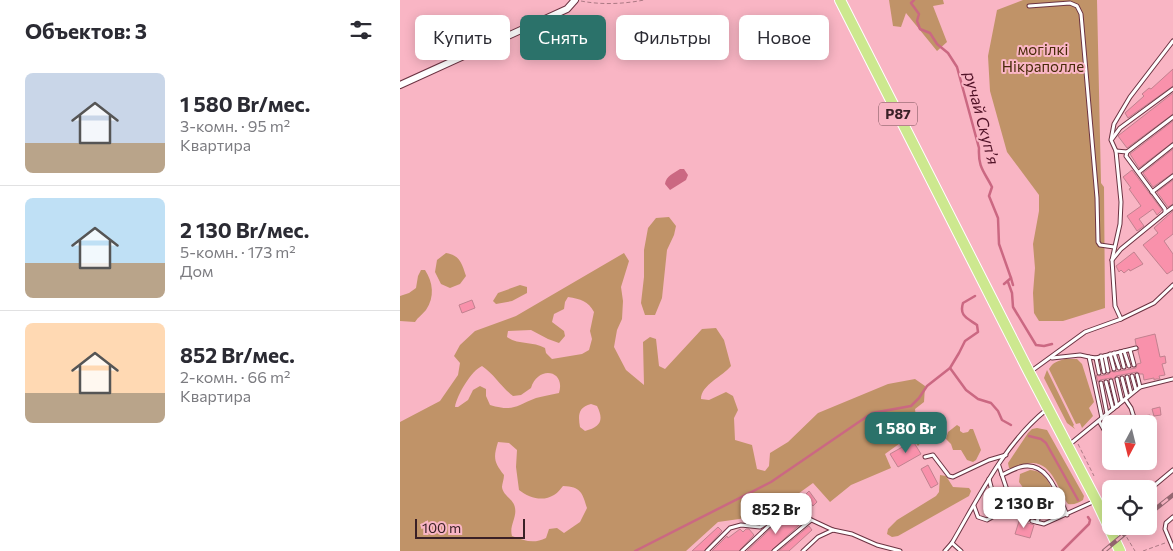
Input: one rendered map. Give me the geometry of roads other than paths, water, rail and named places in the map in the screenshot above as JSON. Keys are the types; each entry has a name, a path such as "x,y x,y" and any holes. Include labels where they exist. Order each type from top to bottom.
{"main road":[{"name":"Р87","path":"840,0 1029,372 1049,408 1072,443 1096,500 1102,509"},
{"name":"Р87","path":"1114,535 1120,551"}],"street":[{"path":"400,85 567,9 575,0"}],"lane":[{"path":"1029,6 1070,4 1077,6 1081,14 1097,198 1098,242 1100,245 1114,247"},
{"path":"1121,319 1115,306 1112,260 1120,224 1120,202 1116,151 1111,140 1114,124 1130,97 1173,41"},
{"path":"1111,140 1120,128 1173,89"},
{"path":"1116,151 1127,152 1173,117"},
{"path":"1138,172 1173,145"},
{"path":"1127,152 1126,156 1165,209 1165,213"},
{"path":"1152,192 1173,176"},
{"path":"1112,260 1121,249 1173,207"},
{"path":"1029,372 1085,332 1121,319 1154,303 1173,285"},
{"path":"1049,359 1061,356 1100,356 1136,348"},
{"path":"1130,350 1134,365"},
{"path":"1122,352 1126,367"},
{"path":"1114,353 1119,368"},
{"path":"1110,354 1114,369"},
{"path":"1100,356 1106,371"},
{"path":"1099,373 1100,356"},
{"path":"1072,443 1102,418 1089,357"},
{"path":"1137,375 1140,386"},
{"path":"1132,394 1129,377 1136,390"},
{"path":"1122,378 1125,399"},
{"path":"1117,379 1133,415"},
{"path":"1107,414 1140,386 1173,379"},
{"path":"1112,409 1109,381 1117,406"},
{"path":"1101,383 1107,414"},
{"path":"945,551 952,543 989,479 1030,422 1049,408"},
{"path":"1098,421 1102,427"},
{"path":"925,457 933,454 949,476 953,477 989,460 1006,455"},
{"path":"999,466 1007,490 1017,505"},
{"path":"1002,475 1022,467 1034,466 1040,468 1047,474 1067,515"},
{"path":"1157,483 1173,470"},
{"path":"974,506 978,518 987,520 994,516 996,506 989,479"},
{"path":"1007,490 1044,501 1067,515"},
{"path":"1025,495 1020,512 1028,519 1044,524 1096,500"},
{"path":"1028,519 1034,498"},
{"path":"1037,522 1044,501"},
{"path":"742,551 782,513 790,510 833,530 852,534 877,545 900,551"},
{"path":"1172,550 1166,523 1173,517"},
{"path":"707,551 730,528 741,525 760,527 776,519"},
{"path":"774,551 811,520"},
{"path":"803,551 818,537 833,530"},
{"path":"952,543 961,551"}],"waterway":[{"name":"ручай Скупʼя","path":"914,0 911,3 919,14 917,21 920,29 930,33 937,44 948,53 957,67 979,148 981,165 992,187 989,196 998,218 999,244 1011,278 1004,284"},
{"name":"ручай Скупʼя","path":"1011,278 1013,285"},
{"path":"1008,282 1012,293 1013,307 1036,345 1052,344"},
{"name":"ручай Скупʼя","path":"635,551 771,482 872,413 911,406 927,386 950,368 965,341 978,332 977,325 965,316 962,311 963,303 975,296"},
{"path":"950,368 966,390 978,399 991,403 998,411 1002,420 1011,425"},
{"path":"1029,436 1041,439 1046,443 1078,500"},
{"path":"1062,551 1089,524 1090,520 1088,517"}],"railway":[{"path":"1157,508 1173,495"},
{"path":"1104,551 1123,535"}],"park label":[{"name":"могілкі Нікраполле","path":"1043,58"}]}
